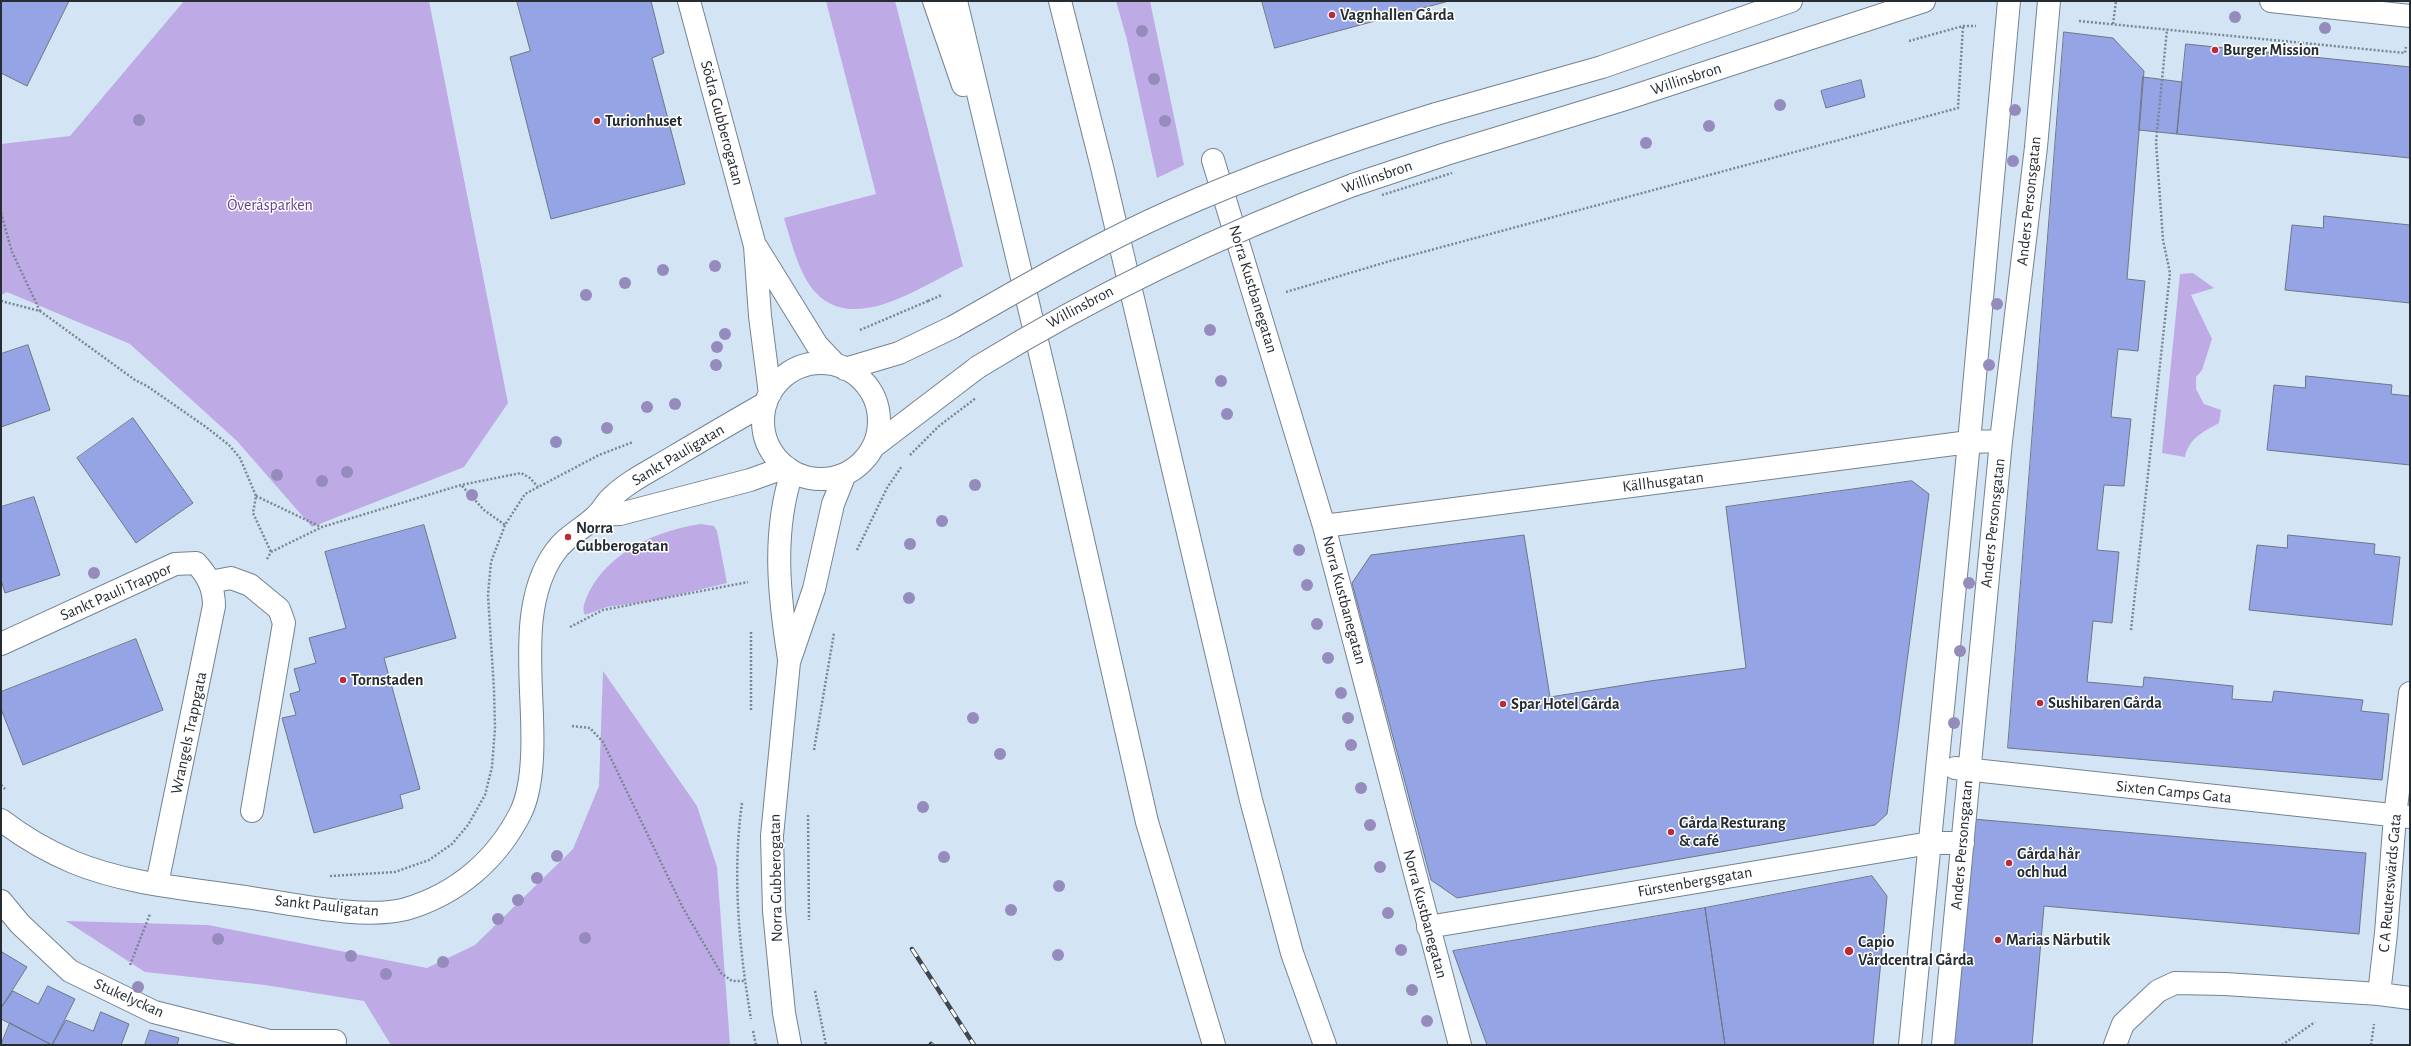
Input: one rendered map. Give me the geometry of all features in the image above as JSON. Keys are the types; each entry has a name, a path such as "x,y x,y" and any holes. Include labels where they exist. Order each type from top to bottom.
{"main road":[{"name":"Södra Gubberogatan","path":"689,1 756,246 760,316 768,398"},
{"path":"934,1 1002,193"},
{"path":"956,1 1054,412 1147,822 1214,1045"},
{"path":"1060,1 1102,167 1251,800 1292,953 1325,1045"},
{"path":"840,367 899,353 936,336 1091,251 1168,212 1297,159 1436,114 1602,67 1791,1"},
{"name":"Willinsbron","path":"873,447 948,388 1039,330 1184,254 1288,209 1446,154 1629,98 1924,1"},
{"name":"Anders Personsgatan","path":"1910,1045 2009,23 2009,1"},
{"path":"2271,1 2410,16"},
{"name":"Anders Personsgatan","path":"1943,1045 2001,441 2036,147 2048,11"},
{"name":"Norra Kustbanegatan","path":"1214,160 1324,526 1460,1045"},
{"name":"Södra Gubberogatan","path":"756,246 817,345 840,367"},
{"path":"817,363 840,367 853,372 867,385 876,402 879,420 873,447 862,463 845,474 819,479 789,469 773,454 766,438 763,421 768,398 782,379 798,368 817,363"},
{"name":"Sankt Pauligatan","path":"1,820 36,844 74,862 157,884 321,908 384,913 404,910 427,902 463,883 484,865 504,840 522,811 530,782 533,744 531,622 544,574 554,552 568,537 598,515 611,498 638,478 768,398"},
{"name":"Källhusgatan","path":"1324,526 1969,442 2001,441"},
{"name":"Sankt Pauligatan","path":"598,515 620,514 789,469"},
{"name":"Norra Gubberogatan","path":"789,469 778,556 780,601 789,662"},
{"name":"Norra Gubberogatan","path":"790,1045 784,1013 774,911 772,836 789,662 814,589 833,504 845,474"},
{"name":"Sankt Pauli Trappor","path":"1,644 175,564 196,563 205,573 210,582"},
{"path":"210,582 231,578 250,585 279,609 284,623 252,811"},
{"name":"Wrangels Trappgata","path":"157,884 214,606 214,595 210,582"},
{"name":"C A Reuterswärds Gata","path":"2379,994 2402,816 2410,693"},
{"name":"Sixten Camps Gata","path":"1938,766 2402,816"},
{"name":"Fürstenbergsgatan","path":"1428,927 1930,843 1963,843"},
{"name":"Stukelyckan","path":"1,901 20,924 70,971 154,1012 269,1041 335,1041"},
{"path":"2115,1045 2123,1024 2158,991 2175,983 2225,984 2379,994 2410,998"}],"path":[{"path":"2113,24 2116,1"},
{"path":"2048,11 2081,21 2406,53"},
{"path":"1915,39 1963,26 2009,23"},
{"path":"1256,301 1390,261 1958,108 1963,26"},
{"path":"2131,630 2170,273 2163,240 2156,142 2166,29"},
{"path":"1,213 12,252 40,312"},
{"path":"1,301 40,312 135,380 147,386 206,427 228,445 240,458 256,496 253,513 271,552 322,527 461,486 521,473 530,478 538,487"},
{"path":"326,877 395,872 429,860 452,844 468,825 485,795 492,767 495,728 488,595 491,562 505,525 525,494 599,455 635,441"},
{"path":"854,557 887,488 910,454"},
{"path":"461,486 484,510 505,525"},
{"path":"256,496 322,527"},
{"path":"570,627 603,610 753,581"},
{"path":"813,755 835,630"},
{"path":"572,726 590,728 603,742 683,908 721,973 732,981 744,981"},
{"path":"1,785 11,794"},
{"path":"808,809 808,921"},
{"path":"130,965 148,921"},
{"path":"815,988 826,1045"}],"green space":[{"name":"Överåsparken","path":"184,1 429,1 508,403 464,467 312,527 237,441 130,344 7,292 1,295 1,144 70,136"},
{"path":"826,1 895,1 963,266 904,296 882,305 861,309 841,307 822,299 803,274 796,258 784,218 876,194"},
{"path":"1116,1 1150,1 1184,165 1157,178 1127,40"},
{"path":"2193,273 2214,288 2191,295 2212,339 2202,370 2196,377 2196,389 2204,404 2221,410 2219,423 2193,440 2185,457 2162,453 2180,274"},
{"path":"701,524 714,526 717,531 727,583 656,600 607,607 585,615 584,606 589,592 609,565 622,554 652,537 668,531"},
{"path":"603,671 697,806 717,867 730,1045 391,1045 364,1001 265,985 145,972 66,921 208,925 427,968 475,945 573,849 599,786"}],"building":[{"path":"1,1 69,1 27,86 1,73"},
{"name":"Turionhuset","path":"517,1 651,1 664,53 652,58 685,184 551,219 510,57 530,51"},
{"name":"Vagnhallen Gårda","path":"1262,1 1449,1 1275,48"},
{"path":"2064,32 2113,38 2144,71 2127,279 2145,281 2138,351 2118,349 2111,417 2131,419 2124,486 2104,485 2097,550 2119,552 2112,623 2093,621 2087,682 2143,687 2144,677 2233,686 2232,699 2272,702 2274,691 2363,700 2361,711 2389,714 2382,780 2008,748"},
{"path":"2186,44 2410,67 2410,158 2177,134"},
{"path":"2143,77 2182,82 2177,134 2139,130"},
{"path":"1861,80 1865,97 1826,108 1821,91"},
{"path":"2324,216 2410,225 2410,303 2285,290 2292,225 2323,228"},
{"path":"28,345 50,410 1,427 1,354"},
{"path":"2306,376 2392,385 2391,394 2410,396 2410,465 2267,450 2274,385 2305,388"},
{"path":"133,418 193,503 136,543 77,458"},
{"path":"1912,481 1929,494 1887,814 1875,825 1457,898 1431,880 1352,583 1371,555 1524,535 1550,697 1746,668 1726,507"},
{"path":"34,497 60,575 5,593 1,580 1,507"},
{"name":"Tornstaden","path":"424,525 456,638 384,658 420,789 400,795 403,808 314,833 282,718 296,715 290,694 300,691 294,669 316,663 309,638 346,628 325,552"},
{"path":"2288,535 2375,544 2374,554 2400,557 2392,625 2249,610 2257,545 2287,548"},
{"path":"136,639 163,710 23,765 1,709 1,692"},
{"path":"1973,819 2366,853 2359,934 2044,906 2032,1045 1953,1045"},
{"path":"1872,876 1887,896 1873,1045 1725,1045 1705,908"},
{"path":"1705,908 1725,1045 1487,1045 1453,951"},
{"path":"2,952 27,967 1,1008 1,953"},
{"path":"48,986 75,999 52,1045 1,1019 1,1008 13,991 38,1004"},
{"path":"101,1012 129,1024 121,1045 52,1045 66,1020 93,1031"},
{"path":"10,1023 52,1045 1,1045"},
{"path":"150,1030 179,1038 177,1045 145,1045"}],"railway":[{"path":"912,949 974,1045"}],"place":[{"name":"Vagnhallen Gårda","path":"1332,15"},
{"name":"Burger Mission","path":"2215,50"},
{"name":"Turionhuset","path":"597,121"},
{"name":"Norra Gubberogatan","path":"568,537"},
{"name":"Tornstaden","path":"343,680"},
{"name":"Sushibaren Gårda","path":"2040,703"},
{"name":"Spar Hotel Gårda","path":"1503,704"},
{"name":"Gårda Resturang & café","path":"1671,832"},
{"name":"Gårda hår och hud","path":"2009,863"},
{"name":"Marias Närbutik","path":"1998,940"},
{"name":"Capio Vårdcentral Gårda","path":"1849,951"}]}
